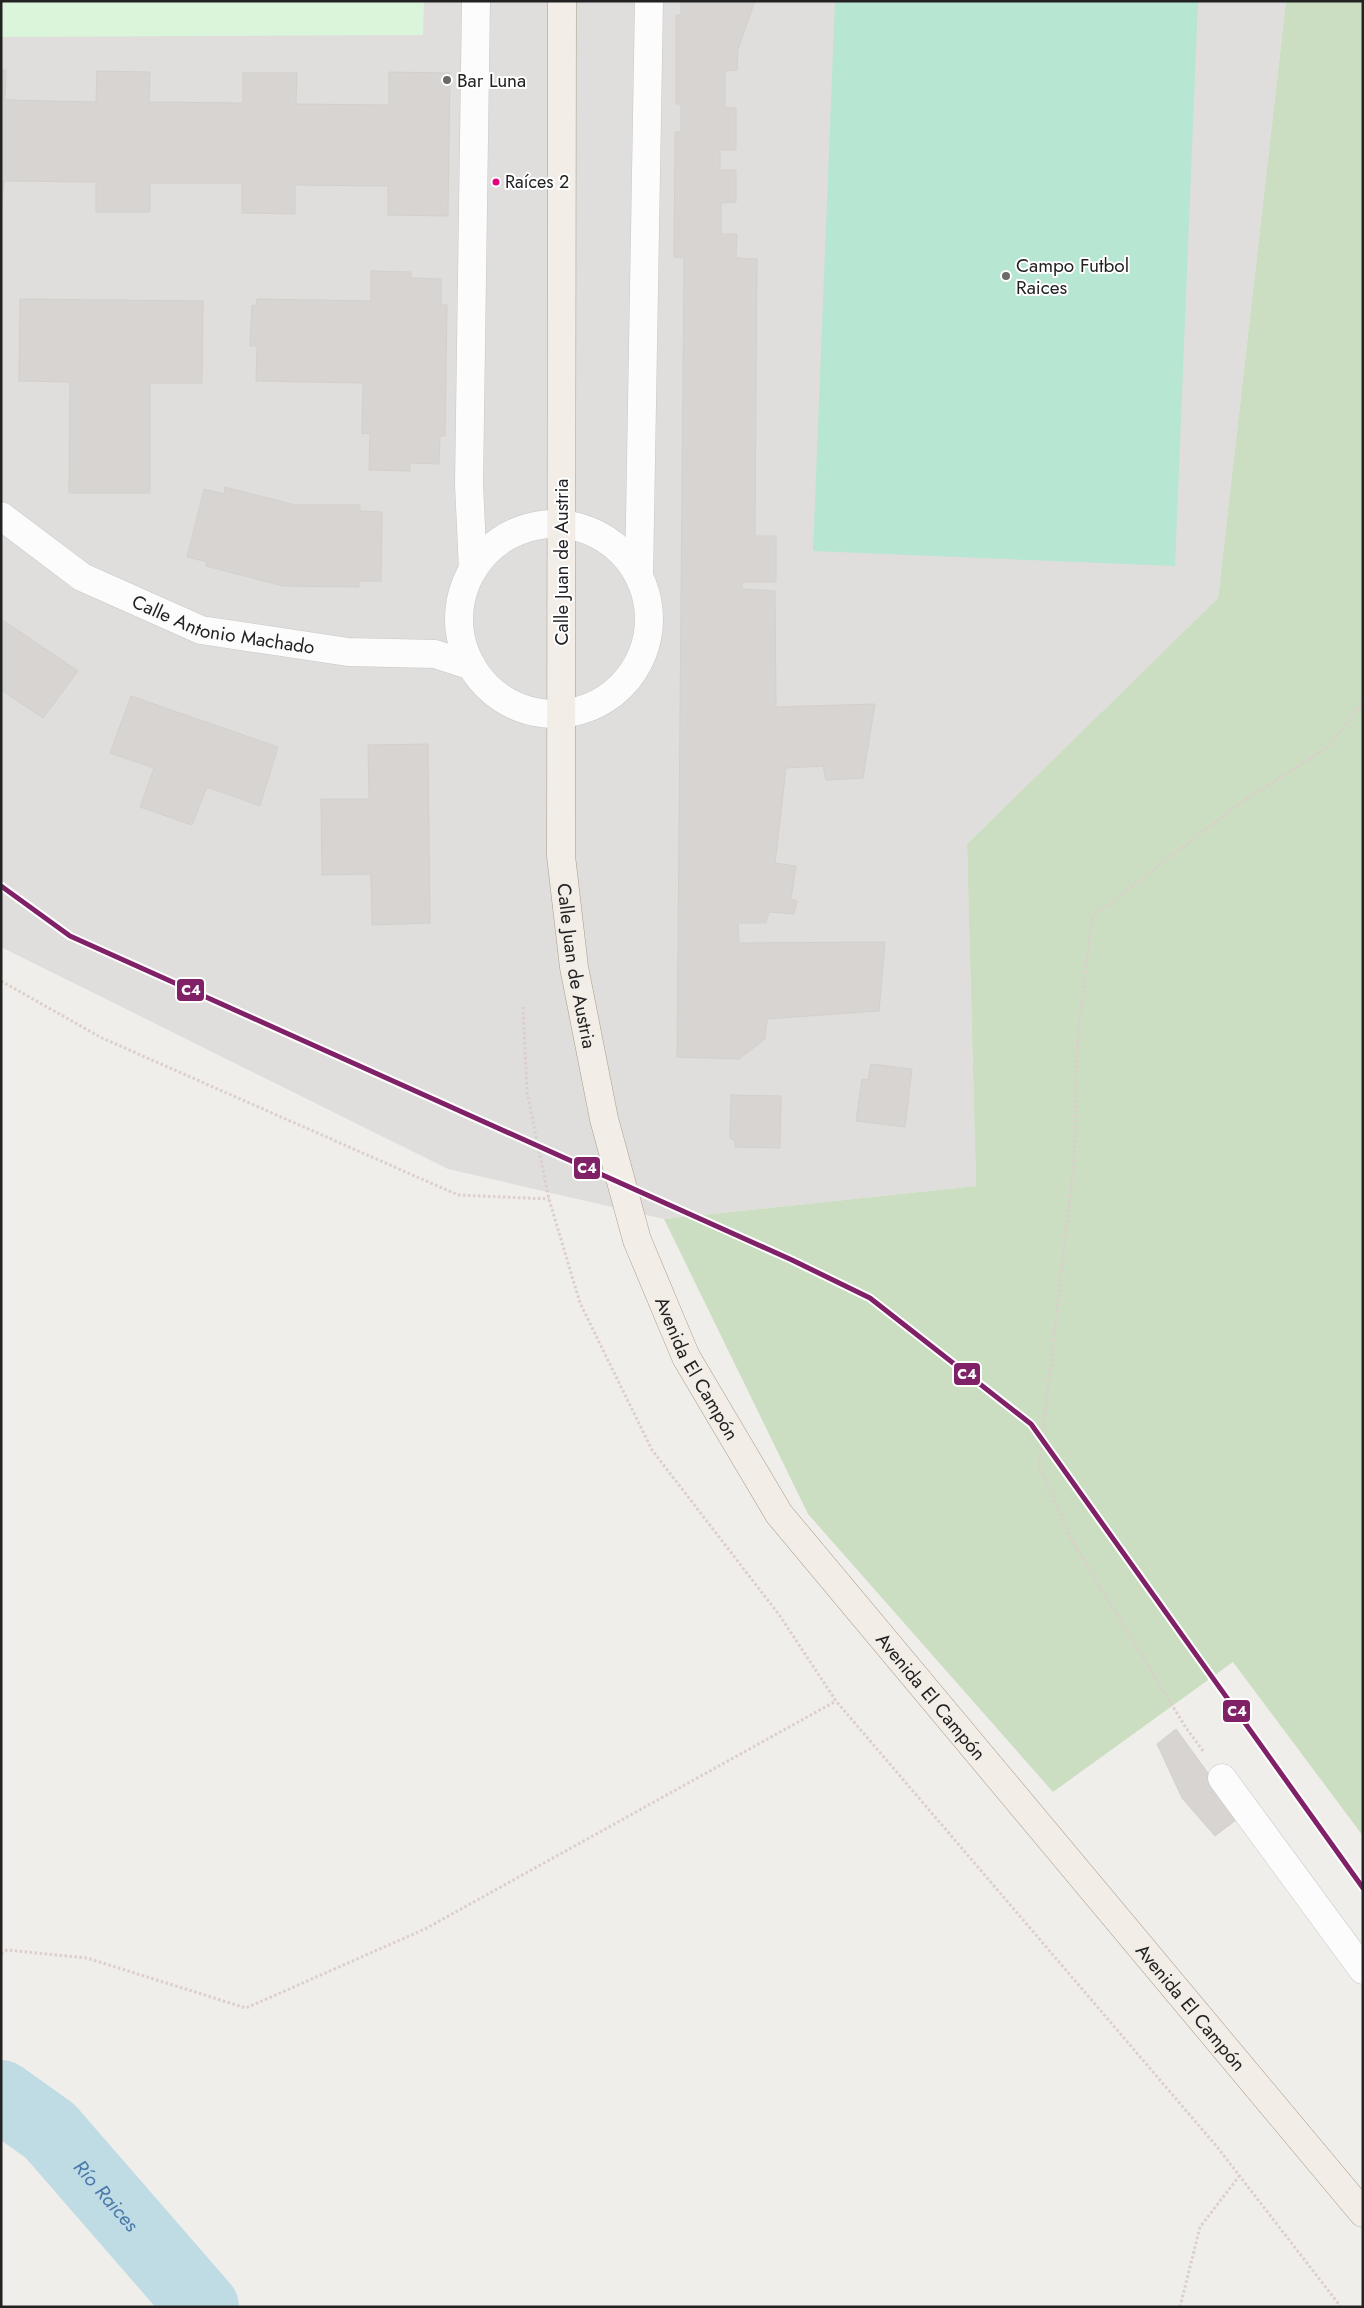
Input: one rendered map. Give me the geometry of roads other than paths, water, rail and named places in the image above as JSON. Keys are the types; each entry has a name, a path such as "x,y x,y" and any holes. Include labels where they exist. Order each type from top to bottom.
{"main road":[{"name":"Calle Juan de Austria","path":"562,1 562,865 574,967 604,1119"},
{"name":"Avenida El Campón","path":"604,1119 637,1240 686,1357 779,1514 1363,2213"}],"street":[{"path":"473,570 469,484 476,1"},
{"path":"639,576 649,1"},
{"name":"Calle Antonio Machado","path":"1,516 82,577 201,630 348,652 435,654 472,666"},
{"path":"561,524 594,532 620,550 639,576 649,606 648,637 637,666 618,690 591,707 561,714 534,712 509,703 488,687 472,666 463,643 459,618 463,593 473,570 490,549 511,534 536,525 561,524"},
{"path":"1222,1778 1363,1970"}],"waterway":[{"name":"Río Raices","path":"1,2096 50,2131 203,2307"}],"place":[{"name":"Bar Luna","path":"447,80"},
{"name":"Raíces 2","path":"496,182"},
{"name":"Campo Futbol Raices","path":"1006,276"}]}
